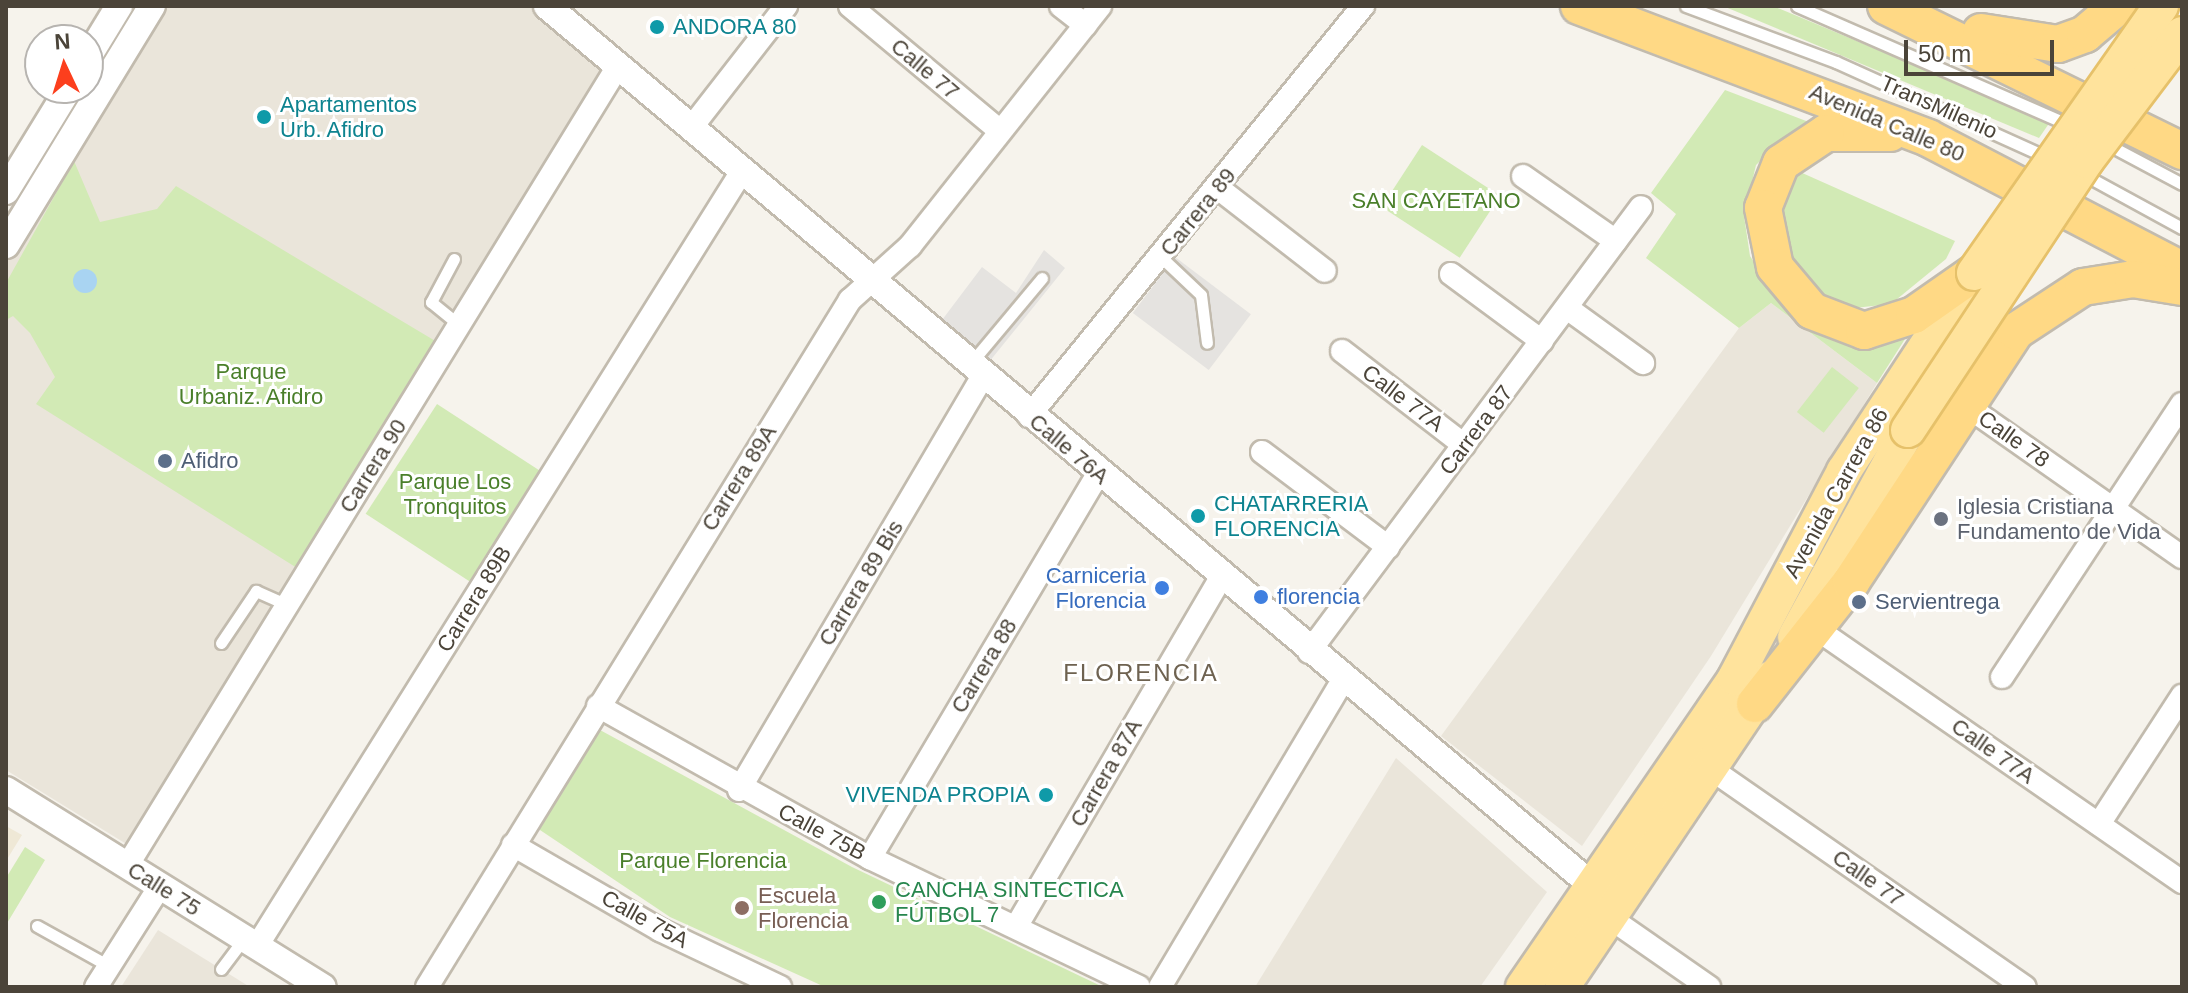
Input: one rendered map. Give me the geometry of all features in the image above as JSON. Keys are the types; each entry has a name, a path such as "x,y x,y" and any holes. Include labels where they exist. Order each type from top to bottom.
{"highway":[{"name":"Avenida Calle 80","path":"1579,6 1928,138 2182,270"},
{"path":"1892,8 2027,44 2058,44 2085,34 2118,6"},
{"path":"1892,8 2182,151"},
{"path":"1928,138 1856,128 1810,138 1772,175 1763,208 1775,267 1828,322 1880,329 1932,302 1974,273"},
{"path":"1755,704 2016,331 2050,302 2116,280 2182,287"}],"main road":[{"name":"Avenida Carrera 86","path":"1523,987 1595,888 1735,678 1895,419 1974,273 2161,6"},
{"name":"Avenida Carrera 86","path":"1810,625 1895,419 2182,34"},
{"path":"1562,987 1755,704"}],"street":[{"path":"104,31 119,6"},
{"path":"6,245 152,6"},
{"name":"Calle 76A","path":"547,6 1309,652 1441,750 1595,888"},
{"path":"691,128 786,6"},
{"name":"Calle 77","path":"850,6 1000,131"},
{"path":"1061,6 1085,25"},
{"name":"Carrera 89A","path":"427,987 598,706 869,279 910,246 1100,6"},
{"name":"Carrera 89","path":"1029,416 1218,188 1363,6"},
{"name":"Carrera 90","path":"127,866 618,66"},
{"path":"9,178 58,104"},
{"name":"Carrera 89B","path":"251,942 742,171"},
{"path":"1523,176 1616,241"},
{"path":"1218,188 1325,271"},
{"name":"Carrera 87","path":"1309,652 1641,207"},
{"path":"1451,274 1542,341"},
{"path":"1567,308 1643,363"},
{"name":"Calle 77A","path":"1342,351 1464,445"},
{"name":"Carrera 89 Bis","path":"739,790 976,371"},
{"name":"Calle 78","path":"1964,404 2182,557"},
{"path":"2002,677 2182,404"},
{"path":"1262,452 1388,547"},
{"name":"Carrera 88","path":"870,858 1098,474"},
{"name":"Carrera 87A","path":"1016,927 1221,578"},
{"name":"Calle 77A","path":"1810,625 2182,882"},
{"path":"1160,987 1343,680"},
{"path":"2099,824 2182,696"},
{"name":"Calle 75B","path":"598,706 739,790 870,858 1139,987"},
{"name":"Calle 77","path":"1711,769 2025,987"},
{"name":"Calle 75","path":"6,790 323,987"},
{"name":"Calle 75A","path":"513,845 769,985"},
{"path":"96,987 160,886"},
{"path":"1610,918 1709,987"}],"lane":[{"name":"TransMilenio","path":"1686,6 1933,103 2182,228"},
{"name":"TransMilenio","path":"1797,6 2031,104 2182,184"},
{"path":"1161,257 1201,295 1207,343"},
{"path":"454,259 431,302 459,325"},
{"path":"976,371 1042,278"},
{"path":"221,643 256,591 287,605"},
{"path":"37,926 109,966"},
{"path":"221,969 251,942"}],"shaded area":[{"path":"159,6 534,6 609,68 128,845 6,770 6,258 100,104 104,104 104,97"},
{"path":"1044,250 1065,268 985,367 939,324 982,267 1016,293"},
{"path":"1175,257 1251,314 1209,370 1133,313"},
{"path":"1771,303 1877,383 1711,656 1582,846 1441,736 1739,328"},
{"path":"1396,758 1547,892 1480,987 1255,987"},
{"path":"6,826 22,835 6,861"},
{"path":"158,930 250,987 121,987"}],"green space":[{"path":"1723,6 1773,6 2050,122 2039,138"},
{"path":"1725,90 1814,124 1786,136 1756,165 1744,216 1750,256 1779,301 1834,341 1868,349 1905,339 1877,383 1771,303 1739,328 1646,258 1676,214 1651,193"},
{"name":"SAN CAYETANO","path":"1422,145 1500,196 1460,258 1382,207"},
{"name":"Parque Urbaniz. Afidro","path":"74,161 100,222 157,209 176,186 437,342 297,568 36,404 55,377 30,333 13,316 6,320 6,283"},
{"path":"1791,168 1955,241 1946,259 1891,304 1845,309 1821,300 1785,258 1777,186"},
{"path":"1832,367 1859,388 1824,433 1797,412"},
{"name":"Parque Los Tronquitos","path":"437,404 547,475 476,585 366,514"},
{"name":"Parque Florencia","path":"600,730 852,867 1103,987 825,987 670,917 537,828"},
{"path":"25,847 45,860 6,925 6,878"}],"water":[{"path":"85,269 94,272 97,281 94,290 85,293 76,290 73,281 76,272"}],"place":[{"name":"ANDORA 80","path":"657,27"},
{"name":"Apartamentos Urb. Afidro","path":"264,117"},
{"name":"Afidro","path":"165,461"},
{"name":"CHATARRERIA FLORENCIA","path":"1198,516"},
{"name":"Iglesia Cristiana Fundamento de Vida","path":"1941,519"},
{"name":"Carniceria Florencia","path":"1162,588"},
{"name":"florencia","path":"1261,597"},
{"name":"Servientrega","path":"1859,602"},
{"name":"VIVENDA PROPIA","path":"1046,795"},
{"name":"CANCHA SINTECTICA FÚTBOL 7","path":"879,902"},
{"name":"Escuela Florencia","path":"742,908"}],"district":[{"name":"FLORENCIA","path":"1141,673"}]}
